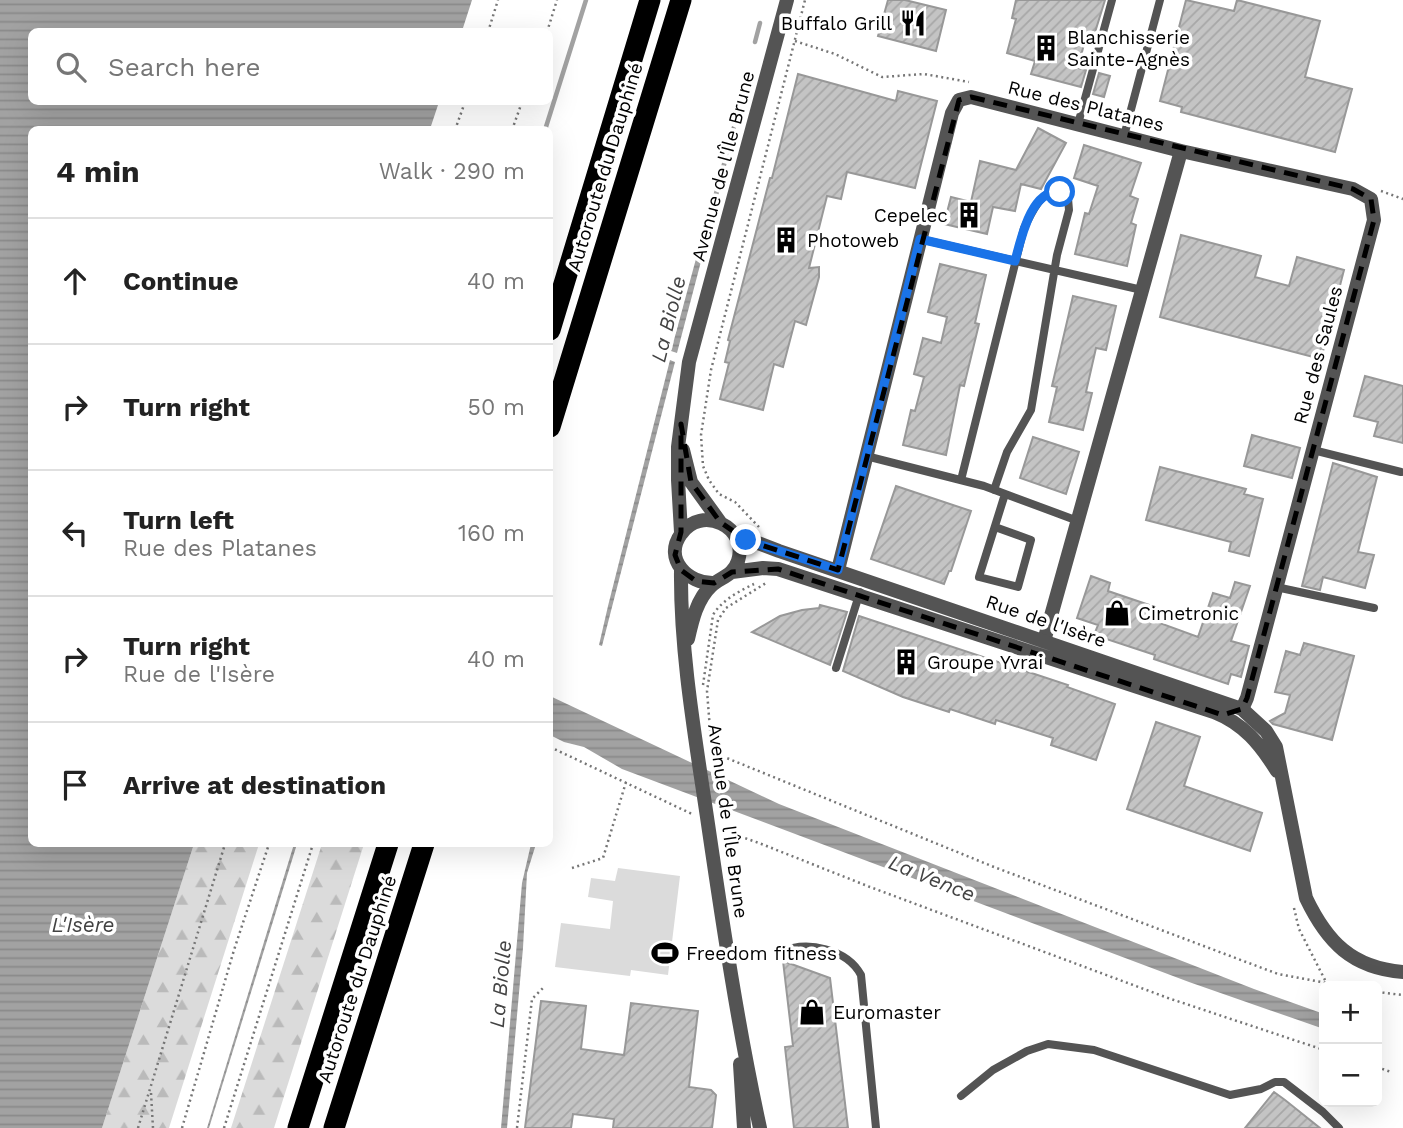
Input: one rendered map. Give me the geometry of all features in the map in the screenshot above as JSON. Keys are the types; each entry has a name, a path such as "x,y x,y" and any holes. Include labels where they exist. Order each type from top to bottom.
{"highway":[{"name":"Autoroute du Dauphiné","path":"553,320 650,0"},
{"name":"Autoroute du Dauphiné","path":"553,417 681,0"},
{"name":"Autoroute du Dauphiné","path":"298,1128 386,847"},
{"name":"Autoroute du Dauphiné","path":"334,1128 423,847"}],"street":[{"name":"Avenue de l'Île Brune","path":"681,532 678,480 681,424 689,362 787,0"},
{"name":"Rue des Platanes","path":"838,570 952,113 959,100 971,97 1181,151 1044,640"},
{"name":"Rue des Saules","path":"1181,151 1353,189 1371,199 1374,220 1242,709"},
{"name":"Avenue de l'Île Brune","path":"681,424 691,482 720,522"},
{"path":"695,522 720,522 734,534 739,553 733,572 713,583 695,581 681,570 676,555 678,539 681,532 695,522"},
{"name":"Rue de l'Isère","path":"734,534 838,570 862,587 1223,715 1247,730 1282,777"},
{"name":"Rue de l'Isère","path":"733,572 778,569 833,585 862,587 1044,640 1242,709 1266,731 1276,747 1306,898 1316,918 1328,937 1364,963 1403,972"},
{"name":"Avenue de l'Île Brune","path":"681,570 681,614 685,647 704,755 701,812 710,838 741,1041 760,1128"},
{"path":"833,585 838,570"},
{"name":"Avenue de l'Île Brune","path":"685,647 695,613 705,592 713,583"},
{"path":"1223,715 1242,709"},
{"name":"Avenue de l'Île Brune","path":"741,1041 740,1080 744,1128"}],"lane":[{"path":"1078,124 1112,0"},
{"path":"1124,136 1160,0"},
{"path":"961,480 1024,228 1038,201 1051,192 1060,192 1068,198 1069,210 1055,270 1031,411 1007,452 994,490"},
{"path":"920,239 1142,290"},
{"path":"1313,450 1401,472"},
{"path":"866,456 994,490 1078,521"},
{"path":"995,527 1031,540 1018,587 979,577 1005,494"},
{"path":"836,668 862,587"},
{"path":"1276,587 1374,608"},
{"path":"780,951 791,947 810,947 840,953 857,967 861,975 876,1128"},
{"path":"961,1096 993,1070 1027,1051 1048,1044 1094,1050 1230,1095 1261,1089 1275,1082 1284,1082 1324,1112 1339,1128"}],"path":[{"path":"489,28 498,0"},
{"path":"548,28 556,0"},
{"path":"764,534 740,507 719,494 709,480 703,466 701,435 711,370 805,0"},
{"path":"456,126 464,105"},
{"path":"513,126 521,105"},
{"path":"704,755 703,689 713,615 717,608 760,579"},
{"path":"704,755 712,747 707,691 718,620 726,608 766,583"},
{"path":"553,748 701,812"},
{"path":"704,755 1278,974 1319,982"},
{"path":"572,868 603,858 626,782"},
{"path":"710,838 733,834 1155,993 1319,1048"},
{"path":"138,1128 224,847"},
{"path":"181,1128 268,847"},
{"path":"225,1128 312,847"},
{"path":"1294,902 1299,929 1326,981"},
{"path":"517,1128 533,999 544,988"},
{"path":"1382,993 1403,995"},
{"path":"1382,1069 1391,1072"},
{"path":"150,1089 153,1128"}],"highlighted area":[{"path":"971,97 1353,189 1371,199 1374,220 1242,709 1223,715 778,569 732,572 714,583 696,581 681,570 675,555 681,532 681,424 691,482 720,522 746,540 838,570 959,100"}],"green space":[{"path":"193,847 258,847 169,1128 102,1128"},
{"path":"321,847 363,847 274,1128 231,1128"},
{"path":"618,868 680,876 668,975 631,970 630,976 555,967 561,923 610,929 613,901 588,897 591,878 615,881"}],"water":[{"name":"L'Isère","path":"0,0 472,0 463,28 28,28 28,105 438,105 431,126 28,126 28,847 193,847 102,1128 0,1128"},
{"path":"732,126 736,128 677,353 671,351"},
{"path":"670,360 675,362 602,646 599,645 608,606"},
{"name":"La Vence","path":"553,697 779,804 1319,1012 1319,1027 1189,982 622,769 584,747 553,736"},
{"path":"293,847 296,847 209,1128"},
{"path":"530,847 535,847 527,873 507,1128 501,1128 522,883"}],"building":[{"path":"888,0 905,0 946,10 936,51 878,36"},
{"name":"Blanchisserie Sainte-Agnès","path":"1016,0 1105,0 1092,42 1085,40 1078,68 1086,70 1081,87 1031,74 1035,61 1007,53 1016,19 1012,18"},
{"path":"1186,0 1234,11 1237,0 1320,21 1305,77 1352,89 1335,152 1181,112 1182,107 1160,101"},
{"path":"1099,73 1110,76 1104,97 1093,94"},
{"name":"Photoweb","path":"798,74 896,101 898,91 937,101 915,188 847,172 841,199 827,196 809,268 819,267 819,277 806,325 795,321 783,367 774,364 763,410 720,399 729,363 725,362 730,341 728,340"},
{"path":"1038,128 1066,143 1041,189 1021,184 1015,211 993,207 987,234 944,224 951,197 971,202 980,161 1016,170"},
{"path":"1084,145 1141,163 1130,196 1138,199 1131,223 1136,225 1127,266 1075,254 1085,213 1089,214 1098,186 1074,178"},
{"path":"1181,235 1261,256 1255,277 1289,286 1297,257 1344,270 1321,359 1160,317"},
{"path":"940,264 986,275 975,323 979,324 964,386 960,385 946,455 903,445 911,410 915,411 924,377 914,374 923,338 941,343 947,317 928,312"},
{"path":"1073,296 1116,306 1106,350 1096,348 1086,392 1092,393 1083,430 1049,422 1057,387 1052,386"},
{"path":"1365,376 1403,386 1403,443 1374,436 1378,422 1354,416"},
{"path":"1252,435 1300,448 1292,478 1244,466"},
{"path":"1033,437 1079,452 1066,494 1020,478"},
{"path":"1333,463 1377,477 1358,552 1374,555 1365,588 1323,577 1320,590 1302,586"},
{"path":"1160,467 1246,489 1244,494 1263,499 1249,556 1229,551 1231,542 1146,520"},
{"path":"896,486 971,511 944,584 871,559"},
{"path":"1091,576 1110,583 1108,591 1158,608 1154,621 1198,637 1213,593 1230,598 1235,582 1250,586 1231,641 1249,646 1241,677 1231,674 1228,684 1154,659 1155,655 1094,635 1098,625 1077,618"},
{"path":"820,605 847,612 830,665 752,632 780,616 819,608"},
{"path":"859,616 1068,685 1067,687 1115,704 1096,760 1051,745 1053,738 996,720 995,724 950,709 949,712 903,697 843,671"},
{"path":"1304,643 1354,656 1332,740 1270,721 1285,713 1290,695 1275,692 1286,651 1300,655"},
{"path":"1156,722 1200,737 1184,786 1262,813 1250,851 1127,809"},
{"name":"Euromaster","path":"783,961 830,978 848,1128 794,1128 785,1047 793,1046"},
{"path":"541,1001 586,1006 581,1049 624,1055 631,1003 698,1011 689,1087 711,1090 716,1095 712,1128 613,1128 614,1119 573,1114 571,1128 525,1128"},
{"path":"1274,1092 1285,1100 1320,1128 1245,1128"}],"waterway":[{"path":"553,105 586,0"},
{"name":"La Biolle","path":"755,42 760,23"},
{"path":"546,126 553,105"}],"place":[{"name":"Buffalo Grill","path":"913,23"},
{"name":"Blanchisserie Sainte-Agnès","path":"1046,48"},
{"name":"Cepelec","path":"969,215"},
{"name":"Photoweb","path":"786,240"},
{"name":"Cimetronic","path":"1117,613"},
{"name":"Groupe Yvrai","path":"906,662"},
{"name":"Freedom fitness","path":"665,953"},
{"name":"Euromaster","path":"812,1012"}],"route":[{"path":"746,540 838,570 920,239 1015,261 1024,228 1038,201 1051,192 1060,192"}]}
